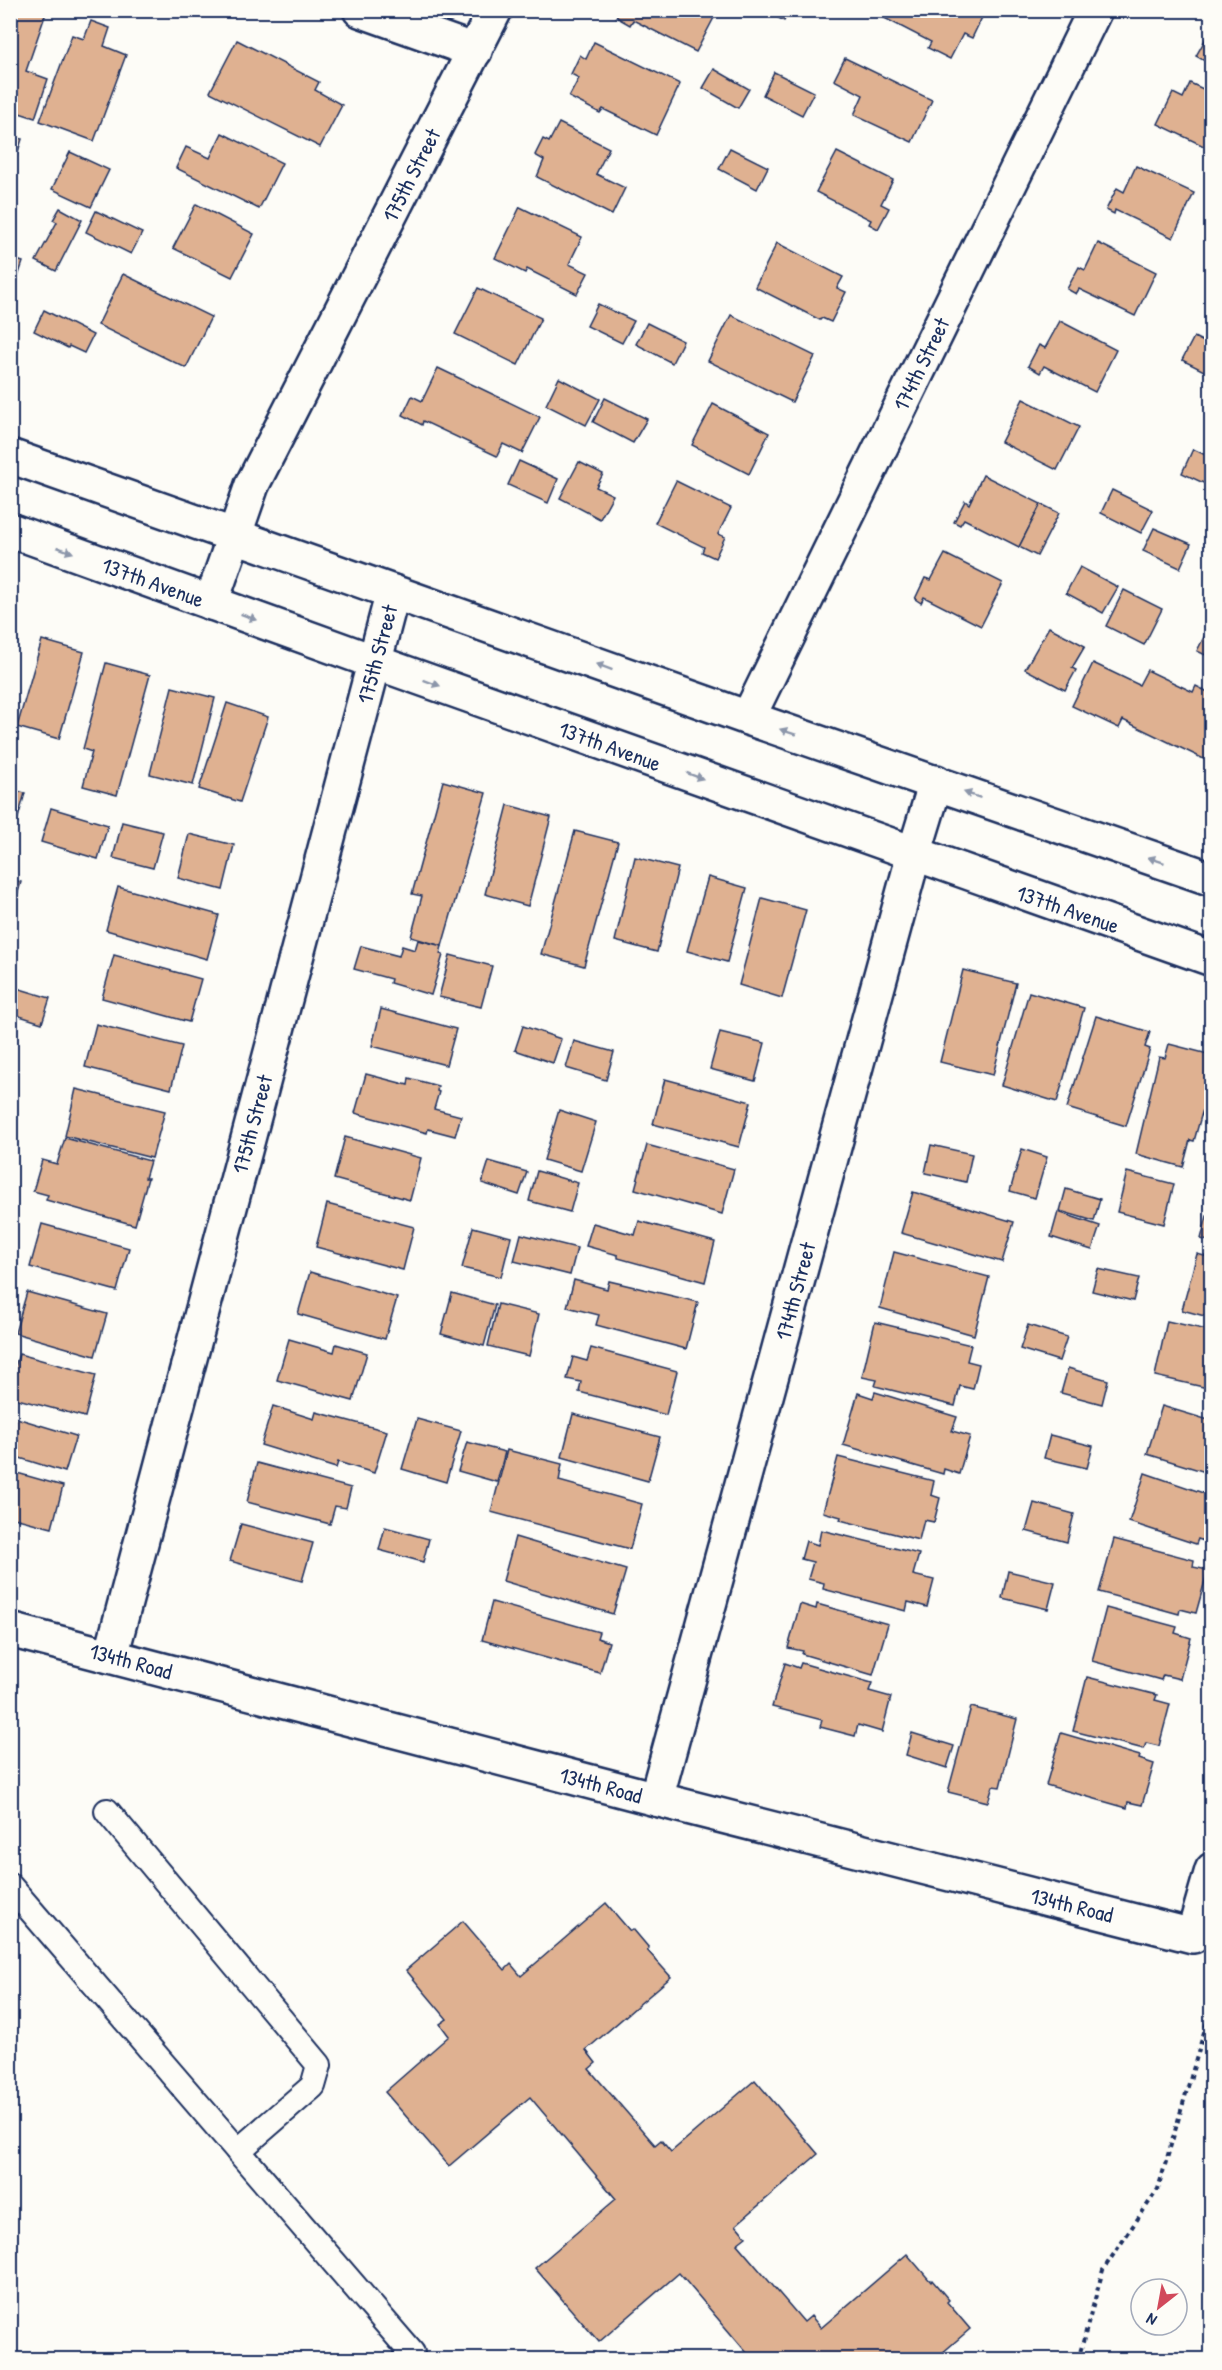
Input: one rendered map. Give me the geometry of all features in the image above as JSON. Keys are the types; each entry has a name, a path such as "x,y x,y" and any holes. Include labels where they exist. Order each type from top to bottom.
{"street":[{"path":"360,10 475,51"},
{"name":"175th Street","path":"211,603 252,485 495,10"},
{"name":"174th Street","path":"748,718 1095,10"},
{"path":"10,456 748,718 1212,879"},
{"name":"137th Avenue","path":"10,530 1212,959"},
{"name":"175th Street","path":"111,1656 393,592"},
{"name":"174th Street","path":"656,1800 914,854 936,782"},
{"name":"134th Road","path":"10,1630 656,1800 1193,1935 1212,1870"}],"lane":[{"path":"107,1811 319,2065 313,2086 238,2151"},
{"path":"10,1886 412,2353 404,2360"}],"path":[{"path":"1078,2360 1103,2270 1158,2189 1209,2015"}],"building":[{"path":"10,10 47,10 26,71 48,79 35,118 10,110"},
{"path":"620,10 718,10 696,52 633,20 630,25 616,17"},
{"path":"764,10 789,10 784,21"},
{"path":"869,10 985,11 972,38 963,34 950,59 928,48 931,42"},
{"path":"91,21 110,28 104,46 126,55 94,141 40,121 72,35 84,39"},
{"path":"1210,31 1212,32 1212,65 1196,56"},
{"path":"237,40 319,82 315,90 342,105 320,147 210,92"},
{"path":"594,42 680,84 656,135 603,109 600,113 569,97 579,78 571,74 580,55 586,59"},
{"path":"845,58 932,100 912,142 854,115 863,95 834,80"},
{"path":"714,69 749,89 738,108 703,88"},
{"path":"774,72 814,92 802,115 763,95"},
{"path":"1190,83 1212,93 1212,150 1158,124 1173,93 1183,98"},
{"path":"559,123 609,148 596,174 625,188 612,215 537,177 544,160 535,155 543,139 549,142"},
{"path":"222,133 282,163 259,209 176,168 186,147 210,158"},
{"path":"10,136 22,139 10,177"},
{"path":"730,148 768,167 757,189 719,169"},
{"path":"70,152 109,170 91,207 52,189"},
{"path":"837,152 893,180 881,204 889,208 878,229 869,224 871,220 816,192"},
{"path":"1136,166 1194,193 1173,238 1115,210 1114,214 1106,210 1117,188 1124,192"},
{"path":"196,204 254,234 232,277 173,248"},
{"path":"520,207 582,237 569,264 588,273 577,294 527,269 525,273 495,258"},
{"path":"60,208 82,220 56,271 36,261 57,222 53,220"},
{"path":"96,211 142,233 131,254 86,232"},
{"path":"777,243 843,277 837,288 846,292 831,322 822,318 820,320 755,287"},
{"path":"1098,243 1156,272 1135,316 1079,289 1076,294 1067,289 1079,267 1085,270"},
{"path":"10,258 23,262 10,300"},
{"path":"123,274 211,317 186,368 98,325"},
{"path":"478,288 541,318 518,365 455,334"},
{"path":"598,304 634,321 622,343 587,326"},
{"path":"44,310 93,335 84,353 69,346 68,348 34,331"},
{"path":"731,315 815,356 792,402 708,361"},
{"path":"1060,321 1116,350 1095,392 1044,366 1040,373 1028,366 1039,345 1045,348"},
{"path":"647,323 683,341 672,363 636,344"},
{"path":"1194,337 1212,346 1212,375 1182,360"},
{"path":"438,368 540,417 522,453 503,444 497,456 423,421 422,425 403,415 412,396 422,401"},
{"path":"559,378 600,399 586,425 546,405"},
{"path":"605,398 647,419 633,443 593,422"},
{"path":"1023,399 1079,427 1057,470 1001,442"},
{"path":"713,404 769,433 749,474 692,445"},
{"path":"1193,449 1212,458 1212,487 1182,473"},
{"path":"519,461 558,479 548,503 508,485"},
{"path":"579,462 603,474 596,487 613,495 600,519 560,498"},
{"path":"983,475 1041,504 1019,547 964,519 960,525 954,522 965,501 969,504"},
{"path":"676,481 731,508 718,534 725,537 715,558 702,552 704,547 655,523"},
{"path":"1112,490 1153,510 1141,533 1101,513"},
{"path":"1041,504 1059,513 1037,556 1019,547"},
{"path":"1154,528 1191,544 1180,568 1143,551"},
{"path":"945,554 1003,583 981,626 924,597 921,603 915,599 925,578 931,580"},
{"path":"1080,567 1118,587 1103,613 1066,593"},
{"path":"1124,590 1162,609 1144,645 1106,626"},
{"path":"1212,621 1212,658 1197,651"},
{"path":"10,625 18,627 10,657"},
{"path":"1049,627 1085,646 1072,668 1076,670 1065,690 1025,669"},
{"path":"42,640 84,652 59,739 17,727"},
{"path":"106,663 150,675 117,795 83,786 92,752 83,749"},
{"path":"1093,663 1139,685 1147,670 1193,692 1196,686 1212,694 1212,763 1123,720 1119,728 1072,706"},
{"path":"172,687 215,698 193,785 150,774"},
{"path":"227,703 268,717 240,802 199,789"},
{"path":"443,781 486,793 442,946 411,937 422,896 412,894"},
{"path":"10,789 25,793 14,832 10,831"},
{"path":"508,805 551,817 528,906 485,894"},
{"path":"51,808 108,825 98,859 41,842"},
{"path":"122,822 163,832 153,868 113,858"},
{"path":"575,831 618,842 584,966 541,954"},
{"path":"189,834 234,845 223,890 178,878"},
{"path":"635,857 678,868 657,952 615,941"},
{"path":"708,877 747,888 727,962 687,951"},
{"path":"10,879 21,882 14,906 10,905"},
{"path":"118,887 219,915 207,959 106,930"},
{"path":"762,898 806,910 782,998 739,985"},
{"path":"418,940 442,946 440,954 443,955 431,995 390,983 391,979 354,969 361,946 399,956 402,946 415,950"},
{"path":"114,955 201,979 189,1022 102,998"},
{"path":"450,955 492,966 481,1007 439,997"},
{"path":"963,970 1016,983 993,1075 940,1062"},
{"path":"10,986 50,998 42,1023 10,1013"},
{"path":"1029,992 1084,1008 1057,1102 1002,1085"},
{"path":"381,1009 456,1029 446,1065 372,1046"},
{"path":"1096,1016 1150,1032 1145,1047 1150,1049 1126,1126 1067,1108"},
{"path":"96,1024 182,1046 171,1089 85,1067"},
{"path":"523,1026 561,1039 553,1063 515,1050"},
{"path":"720,1032 765,1043 755,1081 710,1069"},
{"path":"574,1041 614,1052 606,1080 566,1068"},
{"path":"1169,1044 1212,1055 1209,1071 1212,1072 1212,1077 1194,1141 1190,1140 1183,1167 1136,1154 1159,1057 1165,1058"},
{"path":"366,1074 408,1085 409,1078 438,1086 437,1091 439,1092 434,1109 461,1116 455,1136 428,1129 427,1133 355,1113"},
{"path":"665,1079 751,1102 739,1147 653,1124"},
{"path":"76,1089 165,1111 152,1158 65,1136"},
{"path":"559,1110 596,1122 581,1171 544,1160"},
{"path":"345,1137 421,1158 410,1200 334,1179"},
{"path":"65,1138 150,1161 145,1178 148,1178 135,1225 46,1200 48,1195 33,1191 42,1160 57,1164"},
{"path":"647,1145 734,1169 722,1214 635,1189"},
{"path":"931,1145 972,1154 966,1182 925,1173"},
{"path":"1022,1149 1047,1157 1035,1198 1010,1191"},
{"path":"489,1161 527,1172 519,1195 482,1183"},
{"path":"537,1171 578,1183 570,1212 529,1201"},
{"path":"1127,1172 1174,1184 1164,1224 1117,1212"},
{"path":"1066,1189 1100,1199 1094,1221 1060,1211"},
{"path":"913,1192 1014,1222 1002,1262 901,1233"},
{"path":"327,1204 414,1227 403,1270 316,1247"},
{"path":"1058,1212 1100,1226 1092,1250 1051,1237"},
{"path":"1207,1216 1212,1217 1212,1242 1201,1239"},
{"path":"639,1221 715,1242 705,1282 618,1258 618,1255 586,1246 593,1223 635,1235"},
{"path":"42,1224 129,1248 117,1291 30,1267"},
{"path":"473,1227 511,1237 501,1277 462,1268"},
{"path":"521,1234 577,1248 570,1275 514,1261"},
{"path":"894,1252 989,1277 974,1335 880,1308"},
{"path":"1197,1254 1212,1258 1212,1318 1182,1310"},
{"path":"1098,1269 1139,1278 1133,1301 1092,1291"},
{"path":"310,1272 397,1298 385,1339 298,1314"},
{"path":"574,1280 607,1289 609,1281 698,1302 686,1349 596,1325 599,1315 567,1307"},
{"path":"27,1292 107,1314 95,1356 15,1333"},
{"path":"452,1293 495,1305 484,1346 441,1334"},
{"path":"498,1304 539,1314 529,1356 488,1346"},
{"path":"1167,1321 1212,1331 1212,1389 1155,1376"},
{"path":"875,1322 971,1345 967,1361 979,1364 973,1389 960,1386 955,1406 875,1386 877,1380 862,1377"},
{"path":"1028,1325 1067,1337 1059,1361 1020,1349"},
{"path":"289,1339 334,1352 336,1344 367,1353 353,1401 277,1380"},
{"path":"591,1348 677,1371 666,1415 579,1392 581,1382 567,1379 573,1357 587,1361"},
{"path":"19,1354 96,1375 85,1417 10,1397 10,1372 13,1373"},
{"path":"1068,1368 1108,1380 1102,1404 1061,1393"},
{"path":"875,1392 957,1417 952,1431 970,1436 959,1474 944,1469 943,1474 843,1445 858,1393 873,1398"},
{"path":"273,1406 314,1419 316,1412 387,1431 374,1473 338,1462 336,1468 261,1445"},
{"path":"1162,1406 1212,1421 1212,1474 1147,1454"},
{"path":"573,1414 660,1437 648,1481 562,1457"},
{"path":"10,1416 76,1436 65,1472 10,1455"},
{"path":"417,1419 461,1431 446,1482 402,1469"},
{"path":"1050,1435 1093,1446 1087,1468 1044,1458"},
{"path":"467,1442 505,1452 497,1482 458,1471"},
{"path":"507,1450 562,1464 559,1481 642,1504 630,1549 491,1512"},
{"path":"838,1457 934,1481 931,1495 940,1498 934,1522 924,1520 919,1540 840,1520 841,1517 823,1512"},
{"path":"257,1463 351,1488 346,1508 335,1506 330,1524 247,1502"},
{"path":"10,1471 63,1486 52,1528 10,1517"},
{"path":"1145,1473 1212,1496 1212,1544 1198,1539 1196,1544 1129,1522"},
{"path":"1034,1503 1074,1514 1067,1542 1026,1531"},
{"path":"241,1524 313,1543 302,1581 230,1561"},
{"path":"385,1527 429,1539 423,1562 379,1550"},
{"path":"821,1530 919,1554 913,1575 934,1580 927,1607 908,1602 906,1611 823,1589 824,1583 808,1579 813,1562 801,1559 806,1541 818,1545"},
{"path":"515,1537 626,1570 613,1614 503,1581"},
{"path":"1114,1539 1194,1560 1193,1567 1208,1570 1196,1613 1180,1609 1179,1614 1099,1592"},
{"path":"1008,1571 1055,1582 1048,1609 1002,1598"},
{"path":"492,1602 599,1632 597,1638 609,1642 600,1673 482,1640"},
{"path":"800,1604 816,1609 817,1604 888,1624 873,1675 788,1648"},
{"path":"1106,1608 1177,1627 1175,1633 1191,1638 1180,1679 1163,1675 1161,1680 1092,1661"},
{"path":"785,1663 799,1668 801,1663 872,1683 869,1691 891,1697 882,1732 858,1725 855,1736 820,1727 822,1720 772,1707"},
{"path":"1087,1677 1157,1695 1155,1700 1170,1704 1159,1746 1146,1743 1144,1749 1073,1731"},
{"path":"971,1707 1017,1719 1000,1787 993,1786 988,1802 948,1792"},
{"path":"912,1733 954,1746 947,1768 906,1755"},
{"path":"1061,1733 1140,1756 1139,1759 1154,1764 1142,1805 1128,1802 1127,1808 1046,1785"},
{"path":"606,1903 630,1931 633,1929 649,1948 647,1950 671,1977 586,2050 596,2063 589,2069 655,2145 661,2140 671,2152 755,2080 818,2154 736,2225 746,2237 737,2244 804,2322 811,2316 821,2328 907,2254 949,2300 947,2302 970,2329 934,2360 753,2360 679,2273 599,2342 535,2268 616,2199 530,2097 449,2166 385,2092 449,2036 440,2024 447,2019 406,1970 463,1921 505,1970 511,1964 521,1976"}]}
